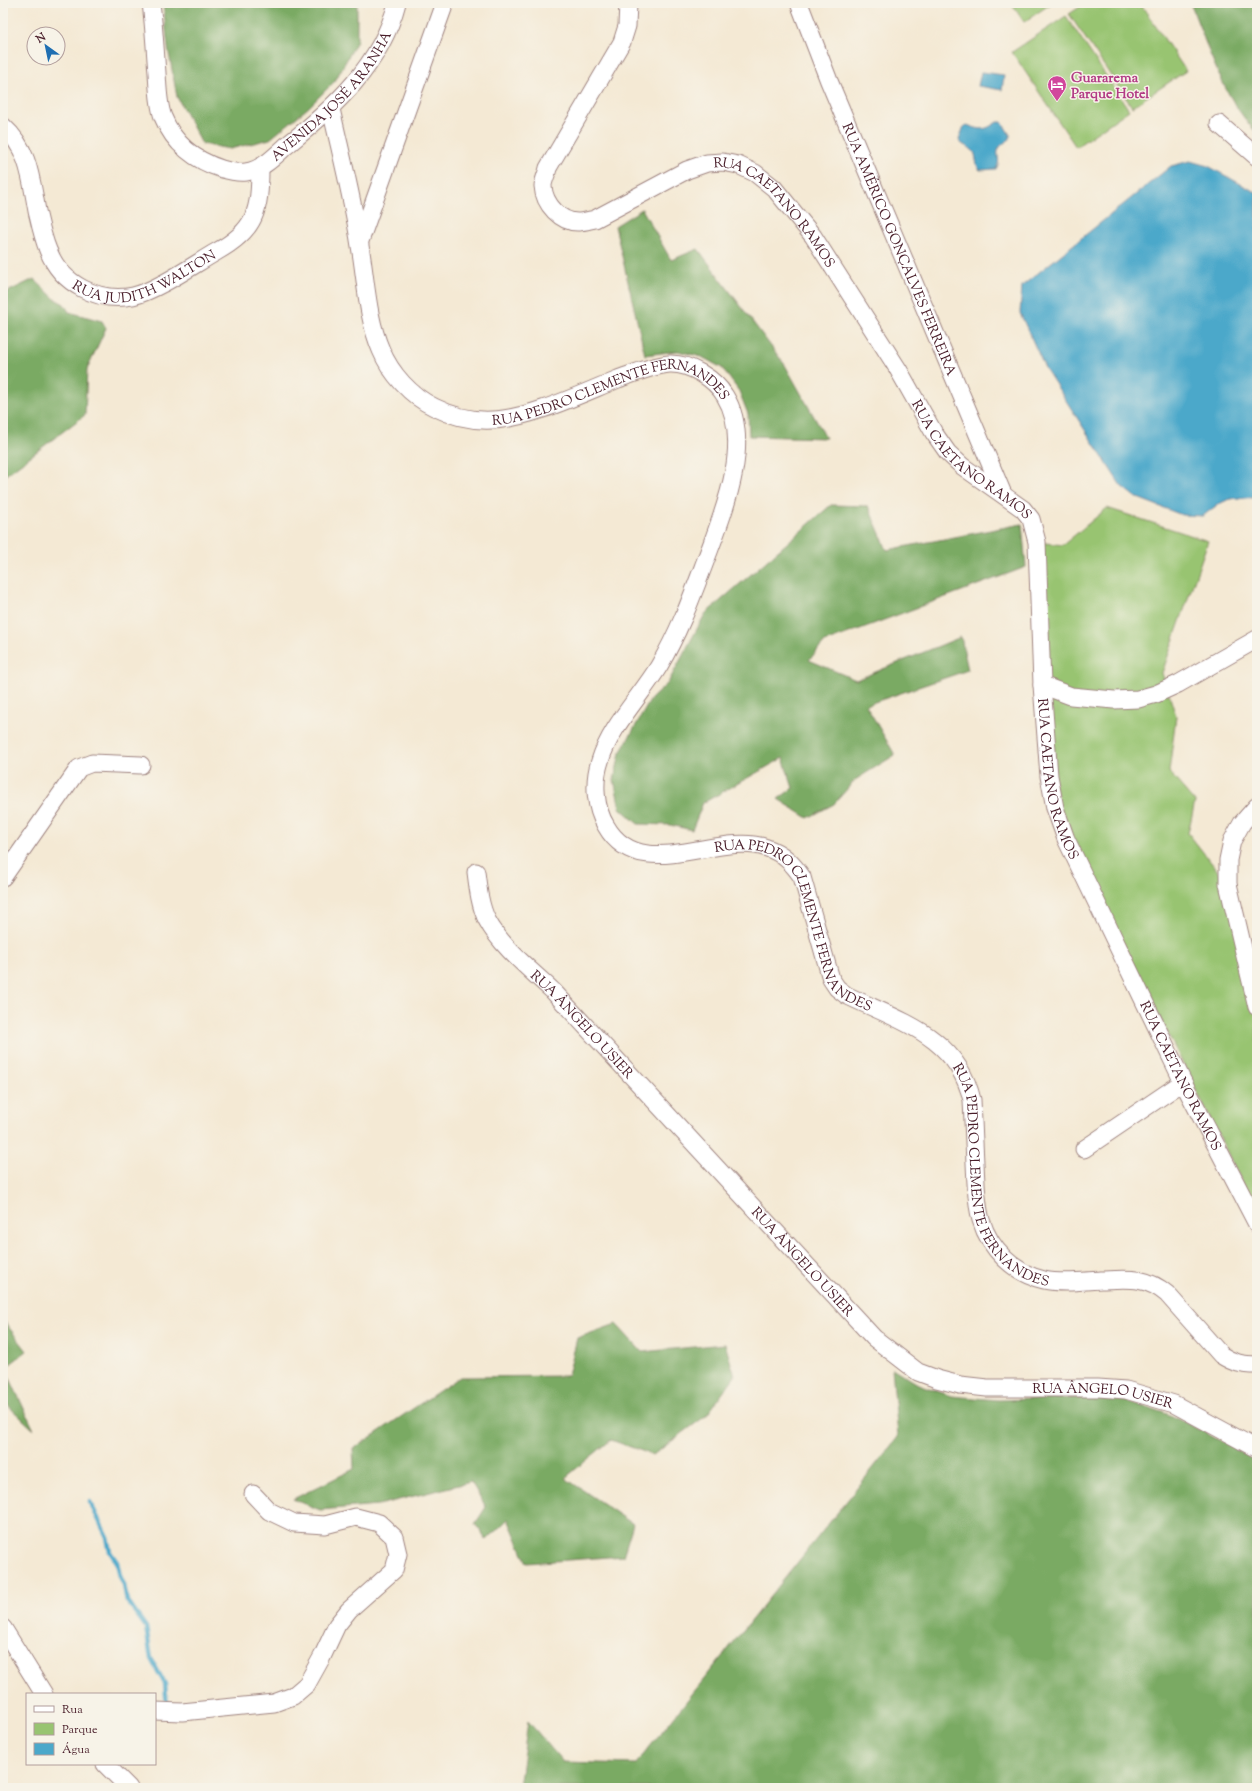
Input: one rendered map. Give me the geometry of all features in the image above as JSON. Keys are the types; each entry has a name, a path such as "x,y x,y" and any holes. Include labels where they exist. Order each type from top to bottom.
{"street":[{"path":"152,3 159,97 163,117 171,132 182,146 194,157 210,166 230,171 253,170"},
{"name":"AVENIDA JOSÉ ARANHA","path":"253,170 331,109 357,81 383,42 392,24 398,3"},
{"path":"360,241 445,3"},
{"name":"RUA CAETANO RAMOS","path":"628,3 627,26 622,42 548,168 543,185 546,199 554,211 567,220 579,222 595,219 687,170 707,163 723,162 755,173 774,188 813,236 898,369 934,433 948,453 962,466 1023,509 1031,519 1037,542 1042,685 1049,776 1054,808 1066,839 1183,1082 1256,1218"},
{"name":"RUA AMÉRICO GONÇALVES FERREIRA","path":"799,3 829,81 1003,494"},
{"name":"RUA PEDRO CLEMENTE FERNANDES","path":"331,109 360,241 374,326 381,350 394,372 409,389 426,403 444,412 466,419 493,420 512,417 545,407 646,368 673,364 694,370 714,383 724,395 733,412 736,431 736,455 728,496 682,623 658,667 612,735 599,762 596,785 598,810 607,828 618,842 630,849 646,855 737,845 766,848 783,856 794,865 802,877 831,979 837,988 846,995 928,1035 942,1046 962,1072 972,1100 977,1199 981,1220 990,1240 1012,1266 1044,1280 1063,1282 1128,1279 1143,1280 1157,1286 1167,1294 1221,1355 1230,1362 1243,1365 1257,1365"},
{"path":"1219,124 1257,157"},
{"name":"RUA JUDITH WALTON","path":"3,126 19,145 27,160 39,217 48,250 56,264 69,280 84,290 100,297 116,298 134,296 149,290 223,249 241,236 250,226 255,215 260,191 253,170"},
{"path":"1042,685 1071,696 1114,700 1138,698 1156,694 1178,684 1257,639"},
{"path":"3,877 79,768 92,763 141,765"},
{"path":"1257,806 1242,823 1232,841 1228,860 1228,884 1257,1006"},
{"name":"RUA ÂNGELO USIER","path":"476,872 479,895 487,920 502,941 554,991 874,1338 898,1358 918,1372 960,1385 986,1388 1098,1388 1126,1390 1174,1404 1257,1449"},
{"path":"1084,1149 1183,1082"},
{"path":"156,1711 182,1712 274,1703 293,1696 307,1684 337,1625 349,1610 394,1570 398,1554 394,1537 379,1523 356,1517 325,1524 294,1523 269,1511 253,1494"},
{"path":"3,1628 43,1693"},
{"path":"106,1765 129,1788"}],"green space":[{"path":"163,3 357,3 357,41 335,81 309,107 270,139 230,149 202,144 177,97 168,48"},
{"path":"1011,3 1052,3 1024,22"},
{"path":"1086,3 1140,3 1186,71 1132,107 1069,14"},
{"path":"1190,3 1257,3 1257,133 1234,104 1225,88 1210,55"},
{"path":"1066,16 1129,110 1076,147 1012,52"},
{"path":"642,209 671,260 698,249 785,365 826,438 749,436 748,414 739,391 722,368 702,357 678,351 645,355 615,226"},
{"path":"34,279 55,299 64,304 69,312 102,321 106,328 87,369 85,415 3,477 3,294"},
{"path":"831,505 868,506 887,550 1022,524 1026,567 825,642 809,660 856,680 961,637 968,670 866,705 895,755 855,780 834,804 808,818 778,799 793,788 783,758 703,803 692,830 670,825 638,824 620,808 614,780 620,753 651,699 668,683 705,614"},
{"path":"1107,508 1208,541 1162,673 1176,716 1169,772 1195,802 1188,833 1228,884 1257,1007 1257,1212 1055,808 1037,542 1063,545"},
{"path":"3,1320 27,1351 5,1368 34,1430 3,1401"},
{"path":"616,1324 642,1352 725,1344 735,1376 707,1415 653,1455 611,1440 565,1478 633,1524 623,1556 527,1563 508,1519 487,1540 475,1524 486,1507 471,1482 378,1505 320,1510 293,1499 354,1469 353,1449 460,1377 568,1376 577,1338"},
{"path":"892,1368 918,1384 951,1396 998,1400 1110,1397 1173,1416 1257,1460 1257,1788 519,1788 528,1721 563,1762 636,1764 898,1437"}],"water":[{"path":"981,72 1004,75 1002,90 978,86"},
{"path":"997,122 1002,122 1010,135 1010,139 1003,143 998,151 998,165 996,169 980,170 977,166 974,152 962,144 959,140 964,126 967,125 982,129"},
{"path":"1190,161 1208,166 1257,193 1257,498 1228,500 1217,505 1203,516 1182,515 1135,497 1121,486 1045,368 1020,313 1022,286 1171,166"}],"waterway":[{"path":"90,1502 107,1537 110,1552 117,1562 127,1601 146,1627 151,1659 165,1684 167,1707"}],"place":[{"name":"Guararema Parque Hotel","path":"1057,102"}]}
